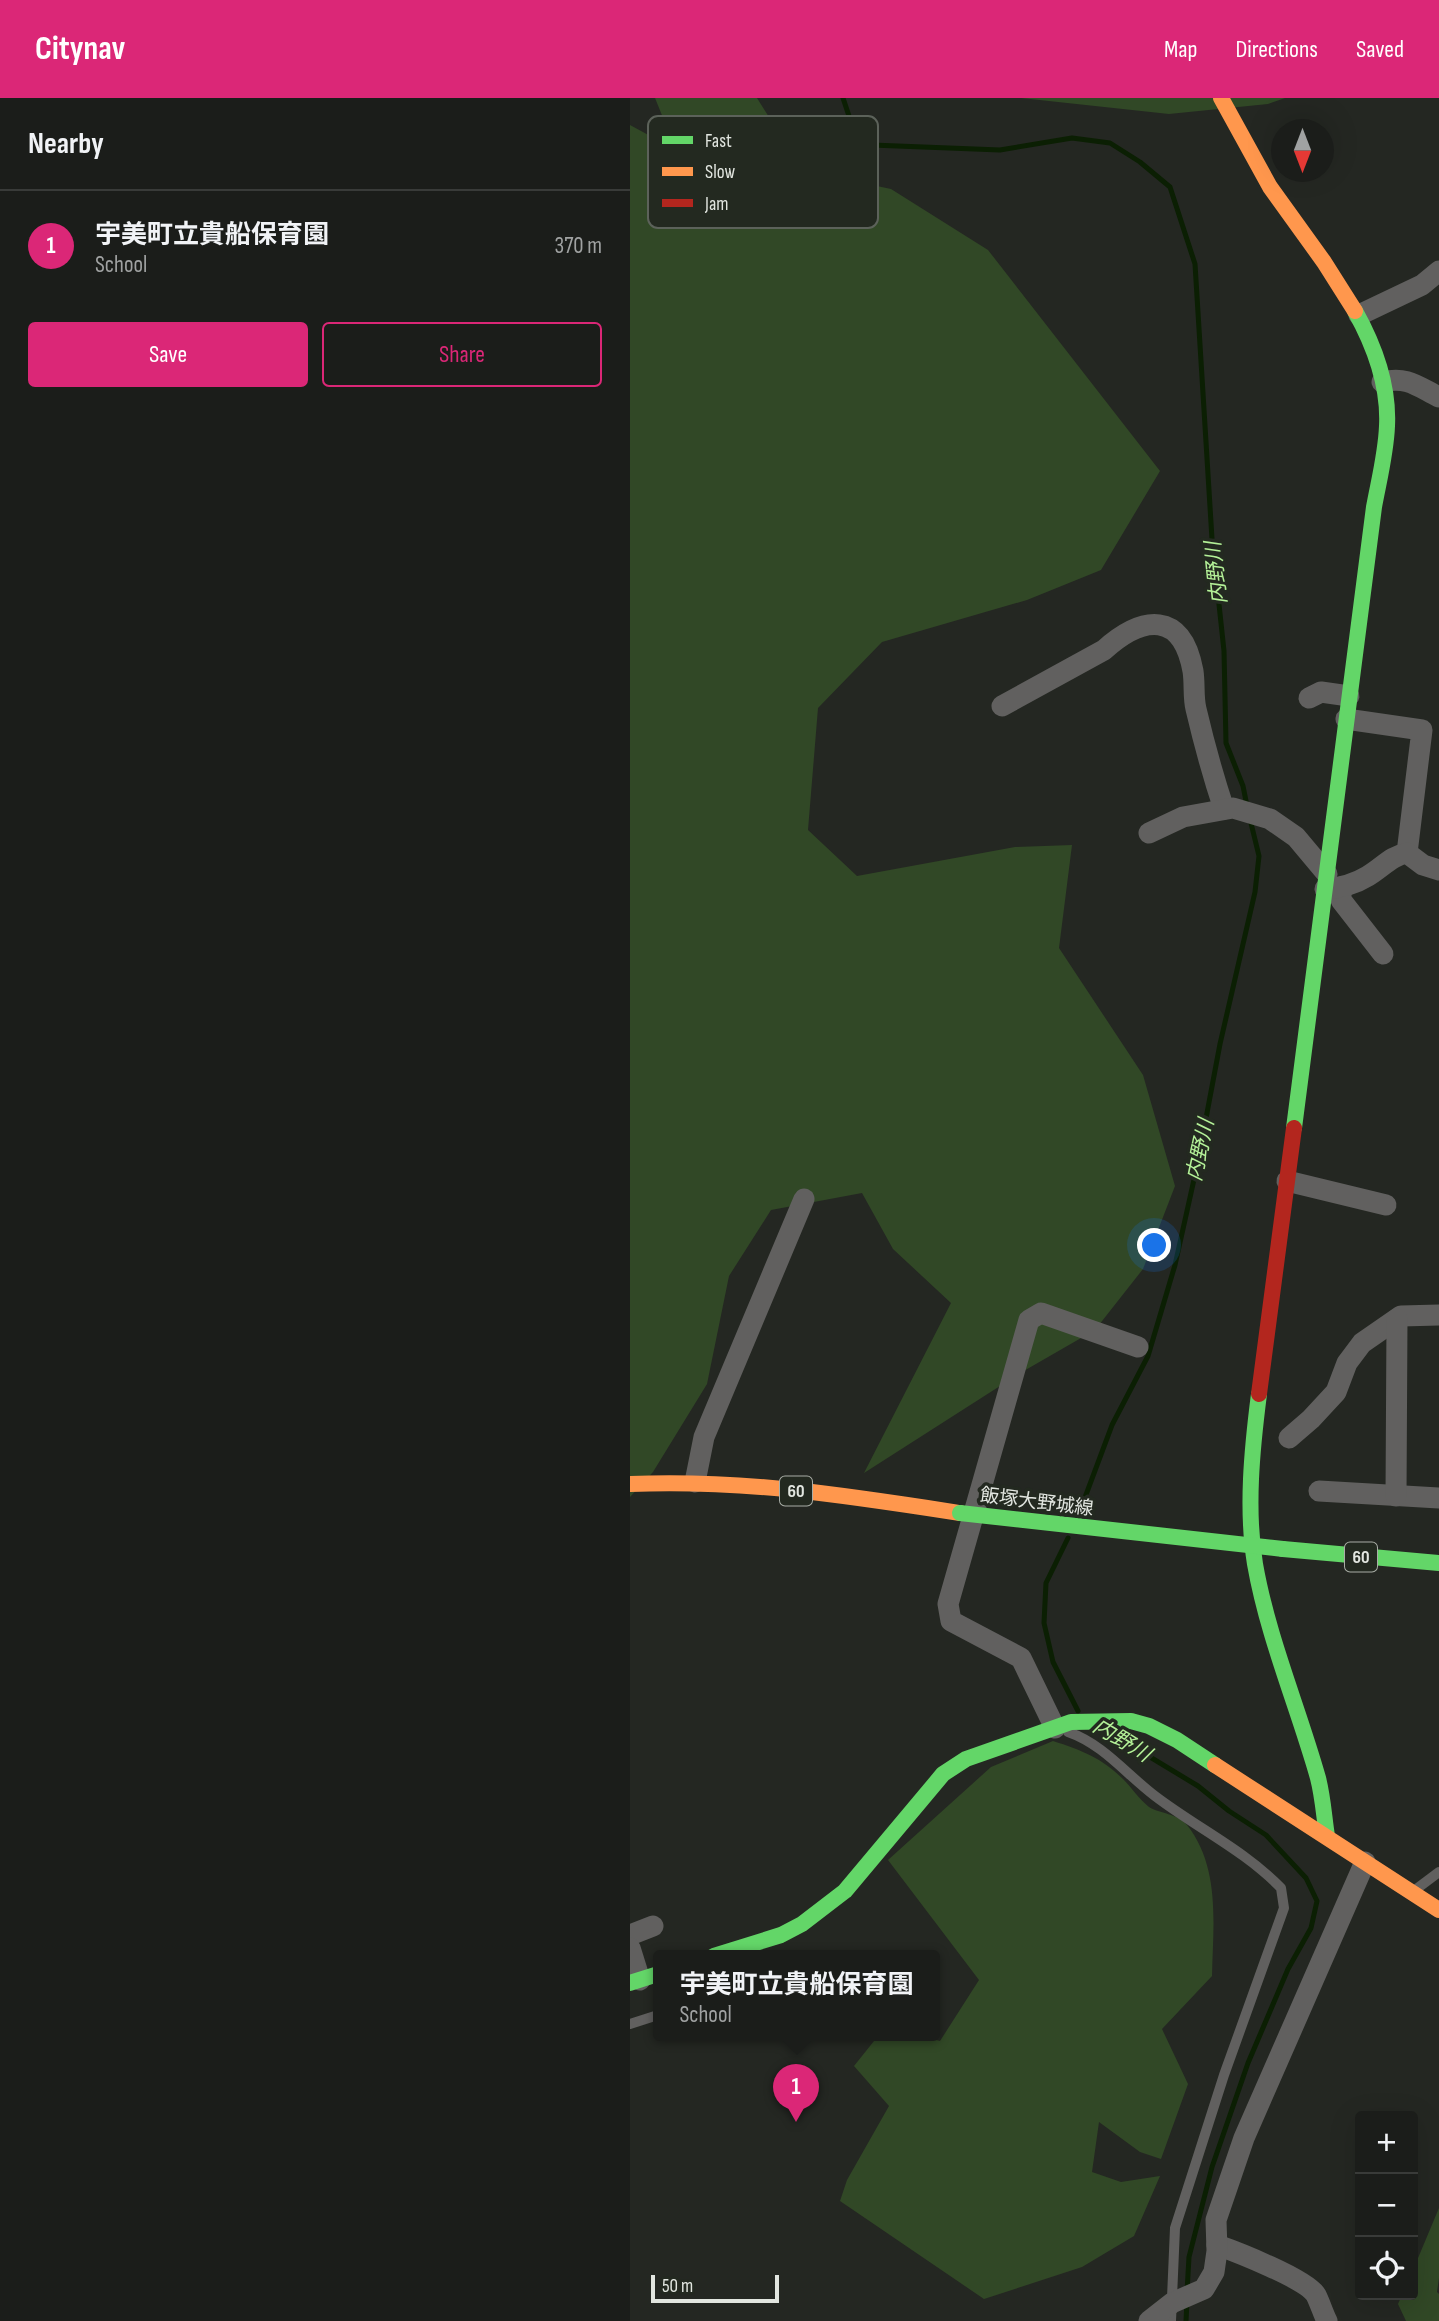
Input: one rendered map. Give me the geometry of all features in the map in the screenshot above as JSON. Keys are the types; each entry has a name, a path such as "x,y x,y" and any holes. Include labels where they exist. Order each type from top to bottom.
{"street":[{"path":"1221,98 1269,185 1346,291 1373,347 1387,402 1384,442 1346,719 1331,884 1287,1181 1254,1437 1251,1503 1255,1563 1261,1590 1319,1782 1327,1836"},
{"path":"1359,315 1422,285 1439,271"},
{"path":"1382,382 1407,380 1439,397"},
{"path":"1002,706 1104,650 1118,637 1151,625 1160,624 1175,629 1184,645 1193,672 1196,709 1228,808"},
{"path":"1309,698 1321,692 1349,696"},
{"path":"1346,719 1422,730 1407,853"},
{"path":"1149,833 1182,817 1228,808 1270,819 1296,837 1383,954"},
{"path":"1331,884 1366,878 1393,856 1407,853 1423,865 1439,870"},
{"path":"1287,1181 1385,1205"},
{"path":"695,1482 704,1437 804,1199"},
{"path":"1063,1725 1021,1658 951,1621 948,1604 1029,1320 1041,1313 1139,1347"},
{"path":"1289,1438 1336,1392 1347,1363 1362,1343 1401,1316 1439,1315"},
{"path":"1396,1496 1397,1319"},
{"name":"飯塚大野城線","path":"630,1484 695,1482 813,1492 960,1513 1172,1538 1439,1563"},
{"path":"1319,1492 1439,1498"},
{"path":"733,1950 781,1935 802,1924 845,1891 943,1774 966,1759 1063,1725 1126,1720 1149,1726 1177,1740 1439,1910"},
{"path":"1149,2321 1172,2312 1204,2289 1214,2272 1216,2220 1244,2138 1348,1895 1365,1862"},
{"path":"630,1935 653,1926"},
{"path":"630,1948 643,1979"},
{"path":"1217,2245 1305,2285 1315,2293 1326,2321"}],"lane":[{"path":"1063,1725 1100,1748 1155,1797 1241,1852 1281,1888 1284,1908 1224,2074 1175,2228 1172,2312"},
{"path":"1412,1891 1439,1872"},
{"path":"630,2024 653,2017"}],"green space":[{"path":"655,98 757,98 768,116 662,116"},
{"path":"1021,98 1285,98 1268,104 1169,114"},
{"path":"630,125 648,135 648,228 878,228 878,186 891,189 988,250 1160,471 1101,570 1027,600 882,642 818,708 808,830 857,876 1015,847 1072,845 1059,948 1143,1075 1175,1186 1143,1269 1095,1330 1022,1372 864,1473 951,1303 893,1249 862,1193 771,1210 729,1276 707,1384 653,1472 630,1497"},
{"path":"1053,1741 1099,1760 1123,1779 1149,1807 1178,1818 1187,1825 1205,1860 1213,1898 1213,1918 1212,1976 1162,2029 1188,2084 1161,2159 1140,2152 1099,2122 1092,2172 1121,2182 1160,2176 1134,2236 1082,2267 984,2299 840,2201 847,2180 889,2106 854,2066 874,2041 940,2041 979,1980 888,1860 991,1767"},
{"path":"1439,2208 1439,2321 1406,2321 1398,2304 1400,2300 1418,2300 1418,2258"}],"waterway":[{"name":"内野川","path":"843,98 849,116"},
{"name":"内野川","path":"878,145 1000,150 1072,138 1110,143 1140,162 1170,187 1195,264 1212,539 1224,651 1226,743 1243,786 1247,806"},
{"name":"内野川","path":"1078,1516 1112,1425 1148,1356 1175,1265 1220,1044 1255,892 1259,856 1250,819"},
{"name":"内野川","path":"1068,1538 1046,1583 1044,1623 1053,1662 1078,1711"},
{"name":"内野川","path":"1112,1734 1198,1786 1229,1811 1266,1835 1306,1878 1317,1901 1311,1928 1288,1969 1248,2063 1212,2167 1189,2257 1187,2292"},
{"name":"内野川","path":"1186,2321 1187,2301"}],"traffic: fast":[{"path":"1294,1128 1374,507 1386,436 1387,411 1383,381 1374,352 1355,311"},
{"path":"1259,1394 1250,1501 1255,1564 1275,1646 1318,1778 1327,1836"},
{"path":"960,1513 1283,1549"},
{"path":"1283,1549 1439,1563"},
{"path":"733,1950 781,1935 802,1924 845,1891 943,1774 966,1759 1071,1722 1131,1721 1149,1726 1177,1740 1215,1765"},
{"path":"630,1983 653,1976"}],"traffic: slow":[{"path":"1221,98 1270,187 1324,262 1355,311"},
{"path":"630,1484 755,1486 960,1513"},
{"path":"1215,1765 1439,1910"}],"traffic: jam":[{"path":"1259,1394 1294,1128"}],"place":[{"name":"宇美町立貴船保育園","path":"796,2122"}]}
